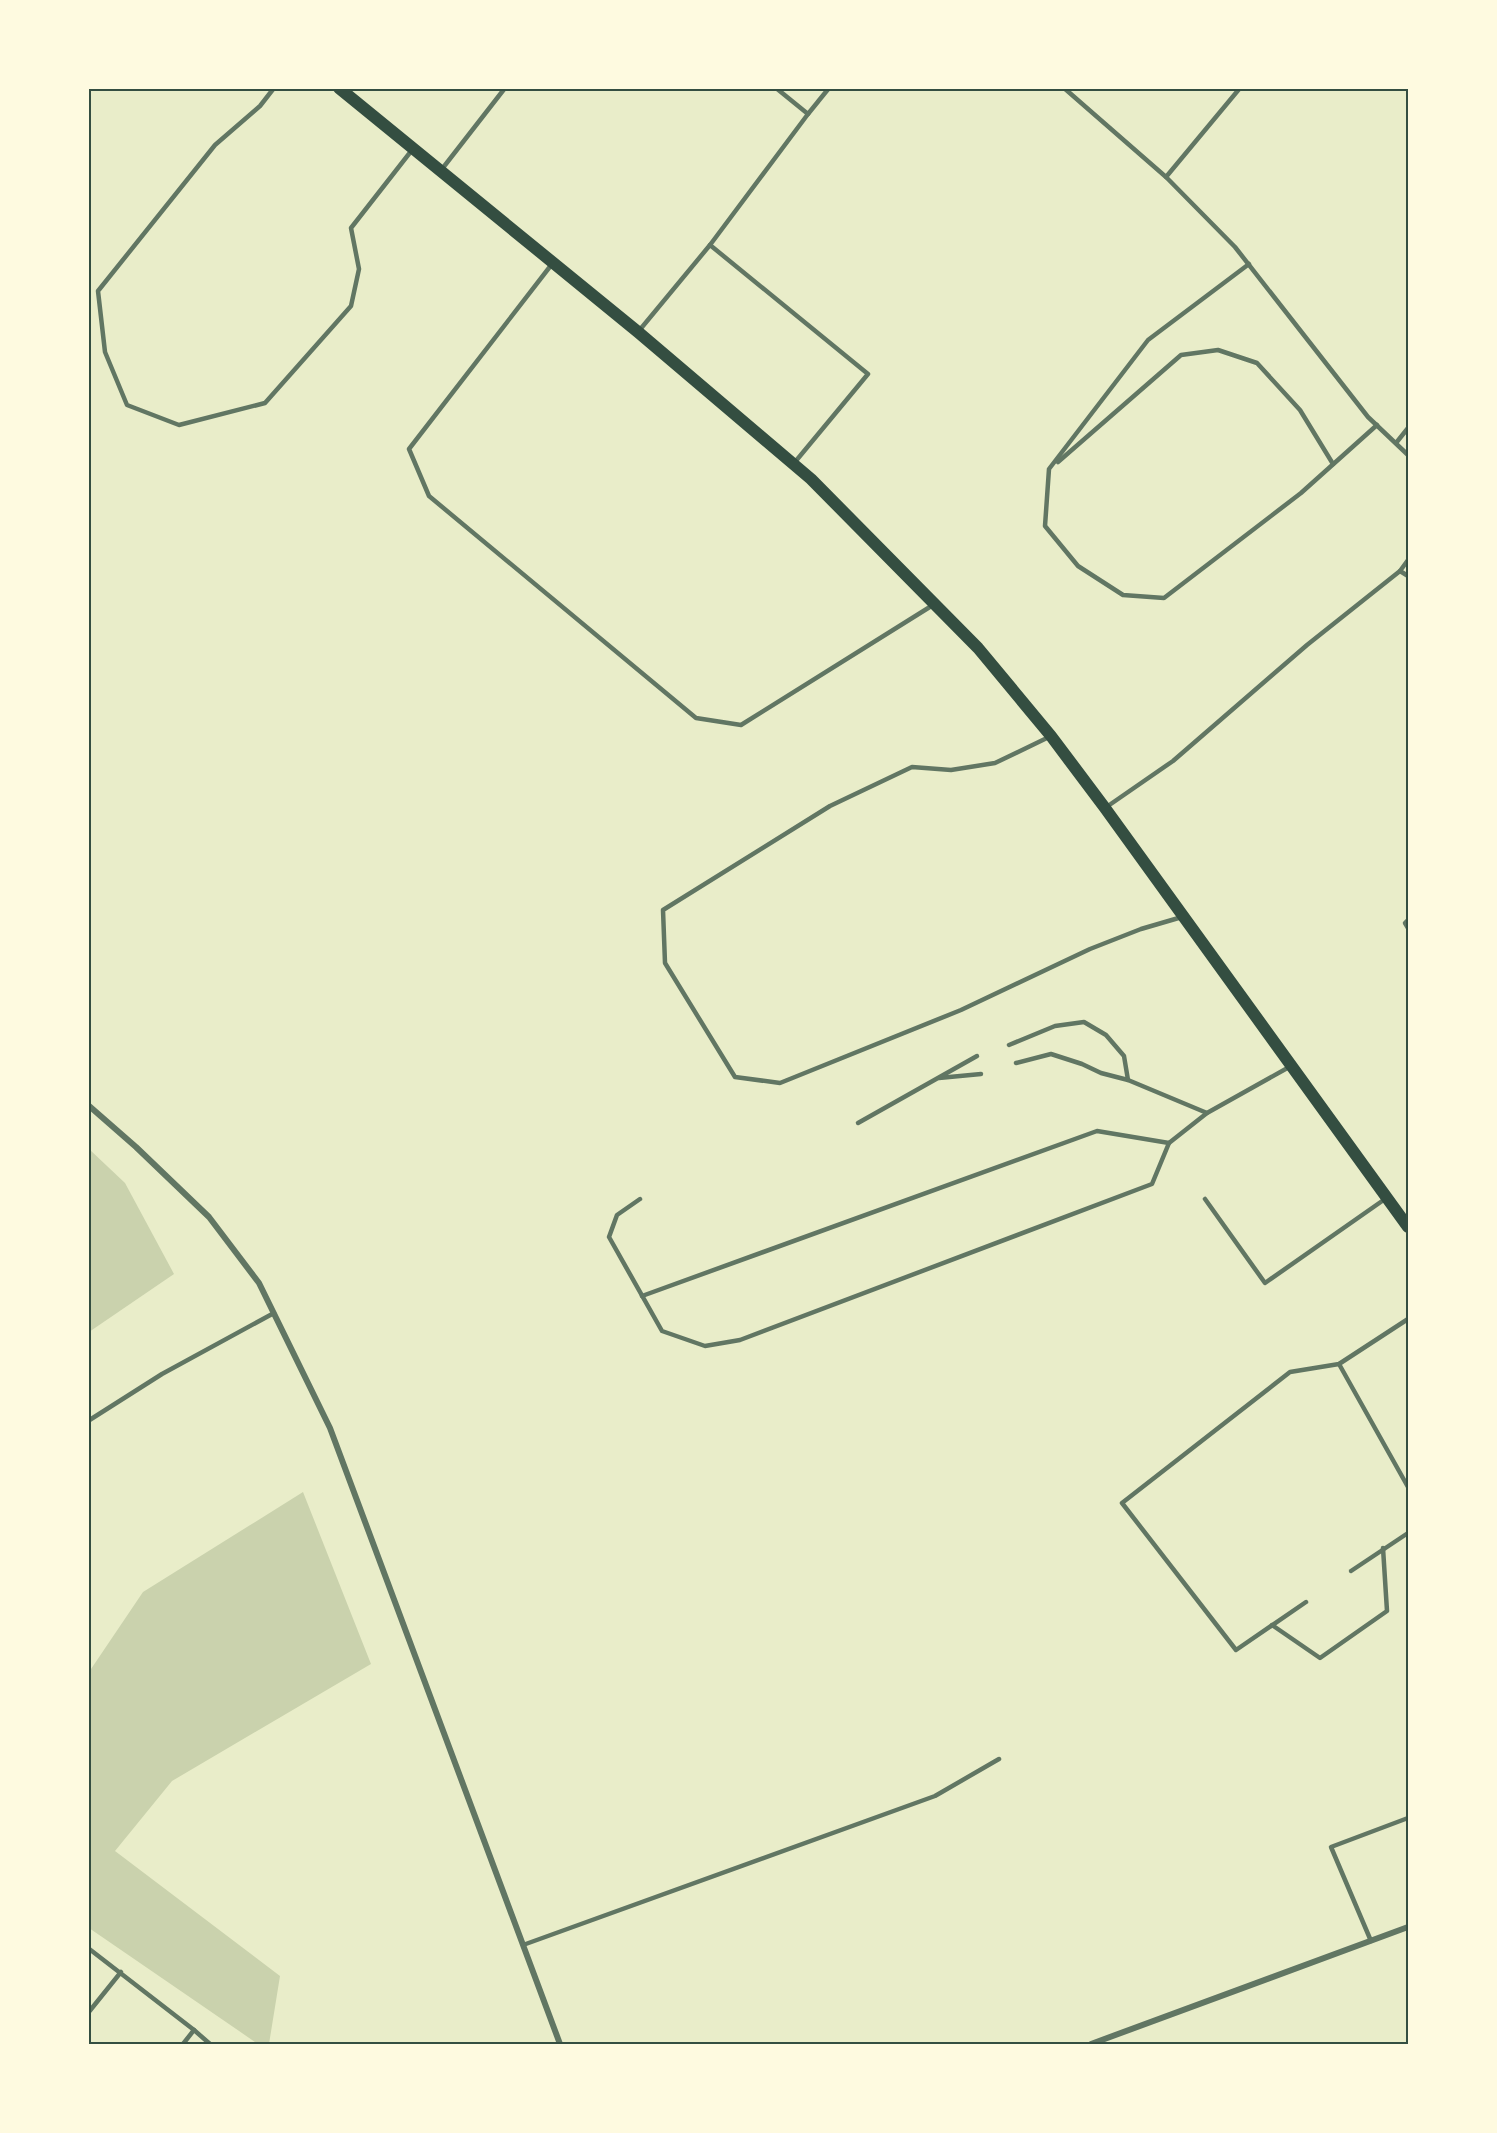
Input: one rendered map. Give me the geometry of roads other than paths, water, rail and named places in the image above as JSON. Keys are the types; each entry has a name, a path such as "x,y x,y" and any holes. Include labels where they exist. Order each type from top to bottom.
{"main road":[{"path":"339,88 639,332 794,464 978,648 1051,736 1105,808 1408,1227"}],"street":[{"path":"88,1105 136,1147 209,1218 259,1283 330,1428 560,2044"},
{"path":"1091,2044 1408,1927"}],"lane":[{"path":"274,88 260,106 215,145 98,291 105,352 127,405 179,425 266,403 351,306 359,269 351,228 413,149"},
{"path":"441,171 506,88"},
{"path":"776,88 808,114"},
{"path":"639,332 710,245 829,88"},
{"path":"1064,88 1166,177 1236,247 1377,425 1408,455"},
{"path":"1166,177 1240,88"},
{"path":"710,245 868,374 794,464"},
{"path":"553,262 409,449 429,496 696,718 741,725 935,604"},
{"path":"1249,264 1148,340 1049,469 1044,526 1078,566 1123,595 1164,598 1301,493 1377,425"},
{"path":"1049,469 1181,355 1218,350 1257,363 1300,410 1333,464"},
{"path":"1396,443 1408,428"},
{"path":"1105,808 1173,761 1308,645 1400,571 1408,560"},
{"path":"1400,571 1408,576"},
{"path":"1051,736 995,763 951,770 912,767 830,806 663,910 665,963 735,1077 780,1083 961,1010 1090,949 1182,916"},
{"path":"1408,920 1405,923 1408,928"},
{"path":"1009,1045 1055,1026 1084,1022 1106,1035 1124,1056 1128,1080"},
{"path":"1016,1063 1051,1054 1101,1073 1128,1080 1207,1113"},
{"path":"858,1123 977,1056"},
{"path":"640,1199 618,1215 609,1237 662,1331 705,1346 740,1340 1152,1184 1169,1143 1207,1113 1291,1065"},
{"path":"936,1079 981,1074"},
{"path":"642,1296 1097,1131 1169,1143"},
{"path":"1205,1199 1265,1283 1387,1198"},
{"path":"88,1421 162,1374 274,1313"},
{"path":"1306,1602 1236,1650 1122,1503 1290,1372 1339,1364 1408,1319"},
{"path":"1339,1364 1408,1487"},
{"path":"1351,1571 1408,1533"},
{"path":"1272,1625 1320,1658 1387,1611 1383,1548"},
{"path":"523,1945 935,1796 999,1759"},
{"path":"1371,1941 1331,1847 1408,1818"},
{"path":"88,1948 210,2044"},
{"path":"88,2013 121,1972"},
{"path":"183,2044 194,2030"}]}
